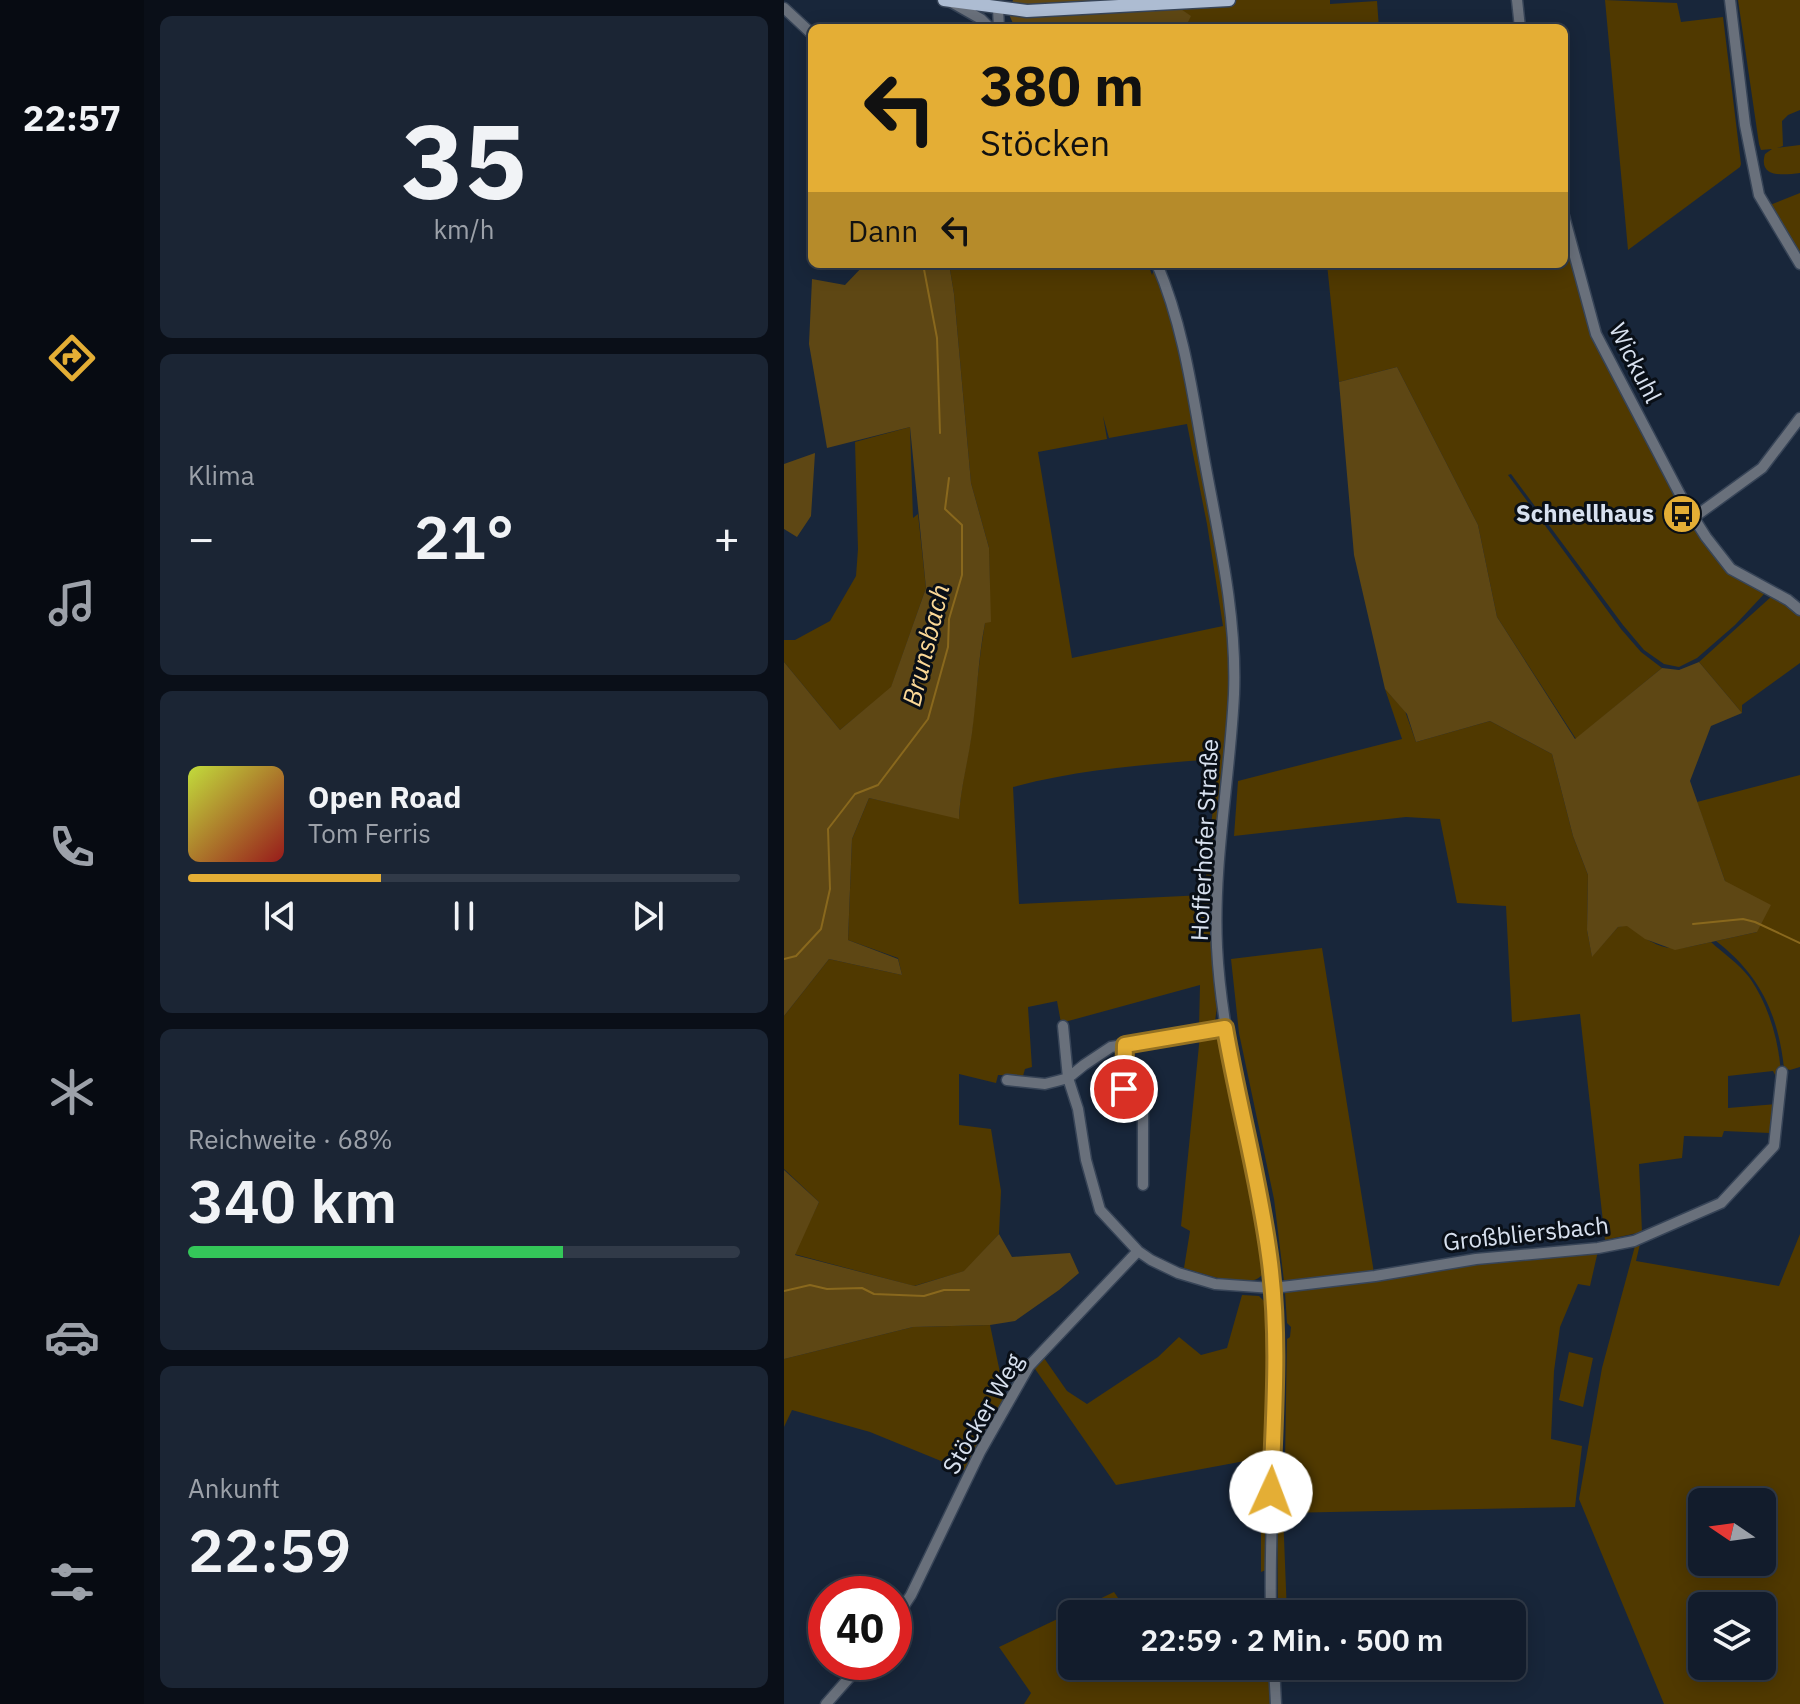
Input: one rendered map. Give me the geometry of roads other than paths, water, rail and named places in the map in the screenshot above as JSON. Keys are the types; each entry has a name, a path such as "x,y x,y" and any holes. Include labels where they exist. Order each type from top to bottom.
{"main road":[{"path":"948,1 998,9 1054,11 1229,0"}],"street":[{"path":"1517,0 1520,24"},
{"path":"1730,0 1745,125 1759,195 1800,264"},
{"path":"948,1 986,24"},
{"path":"784,8 808,30"},
{"path":"998,9 999,24"},
{"name":"Wickuhl","path":"1568,231 1596,334 1693,518 1731,569 1788,600 1800,610"},
{"name":"Hofferhofer Straße","path":"1159,268 1185,356 1231,613 1234,693 1217,898 1219,969 1225,1028 1262,1210 1273,1288 1276,1381 1270,1518 1271,1600"},
{"path":"1693,518 1762,468 1800,418"},
{"name":"Großbliersbach","path":"1063,1026 1068,1078 1078,1109 1086,1160 1100,1210 1138,1251 1178,1273 1215,1284 1273,1288 1375,1276 1438,1264 1598,1248 1634,1241 1721,1203 1774,1146 1782,1072"},
{"path":"1007,1080 1045,1084 1068,1078 1111,1047 1225,1028"},
{"path":"1125,1045 1126,1096 1143,1107 1143,1185"},
{"name":"Stöcker Weg","path":"912,1593 980,1452 1029,1366 1138,1251"},
{"path":"826,1704 847,1680"},
{"path":"1275,1680 1276,1704"}],"waterway":[{"name":"Brunsbach","path":"924,268 937,338 940,433"},
{"name":"Brunsbach","path":"784,959 796,956 821,929 830,889 828,829 855,794 878,785 928,719 948,647 949,619 962,575 962,525 945,509 949,478"},
{"path":"1693,924 1743,919 1800,943"},
{"path":"784,1291 810,1285 827,1289 862,1288 874,1294 924,1296 944,1290 969,1290"}],"place":[{"name":"Schnellhaus","path":"1682,514"}]}
